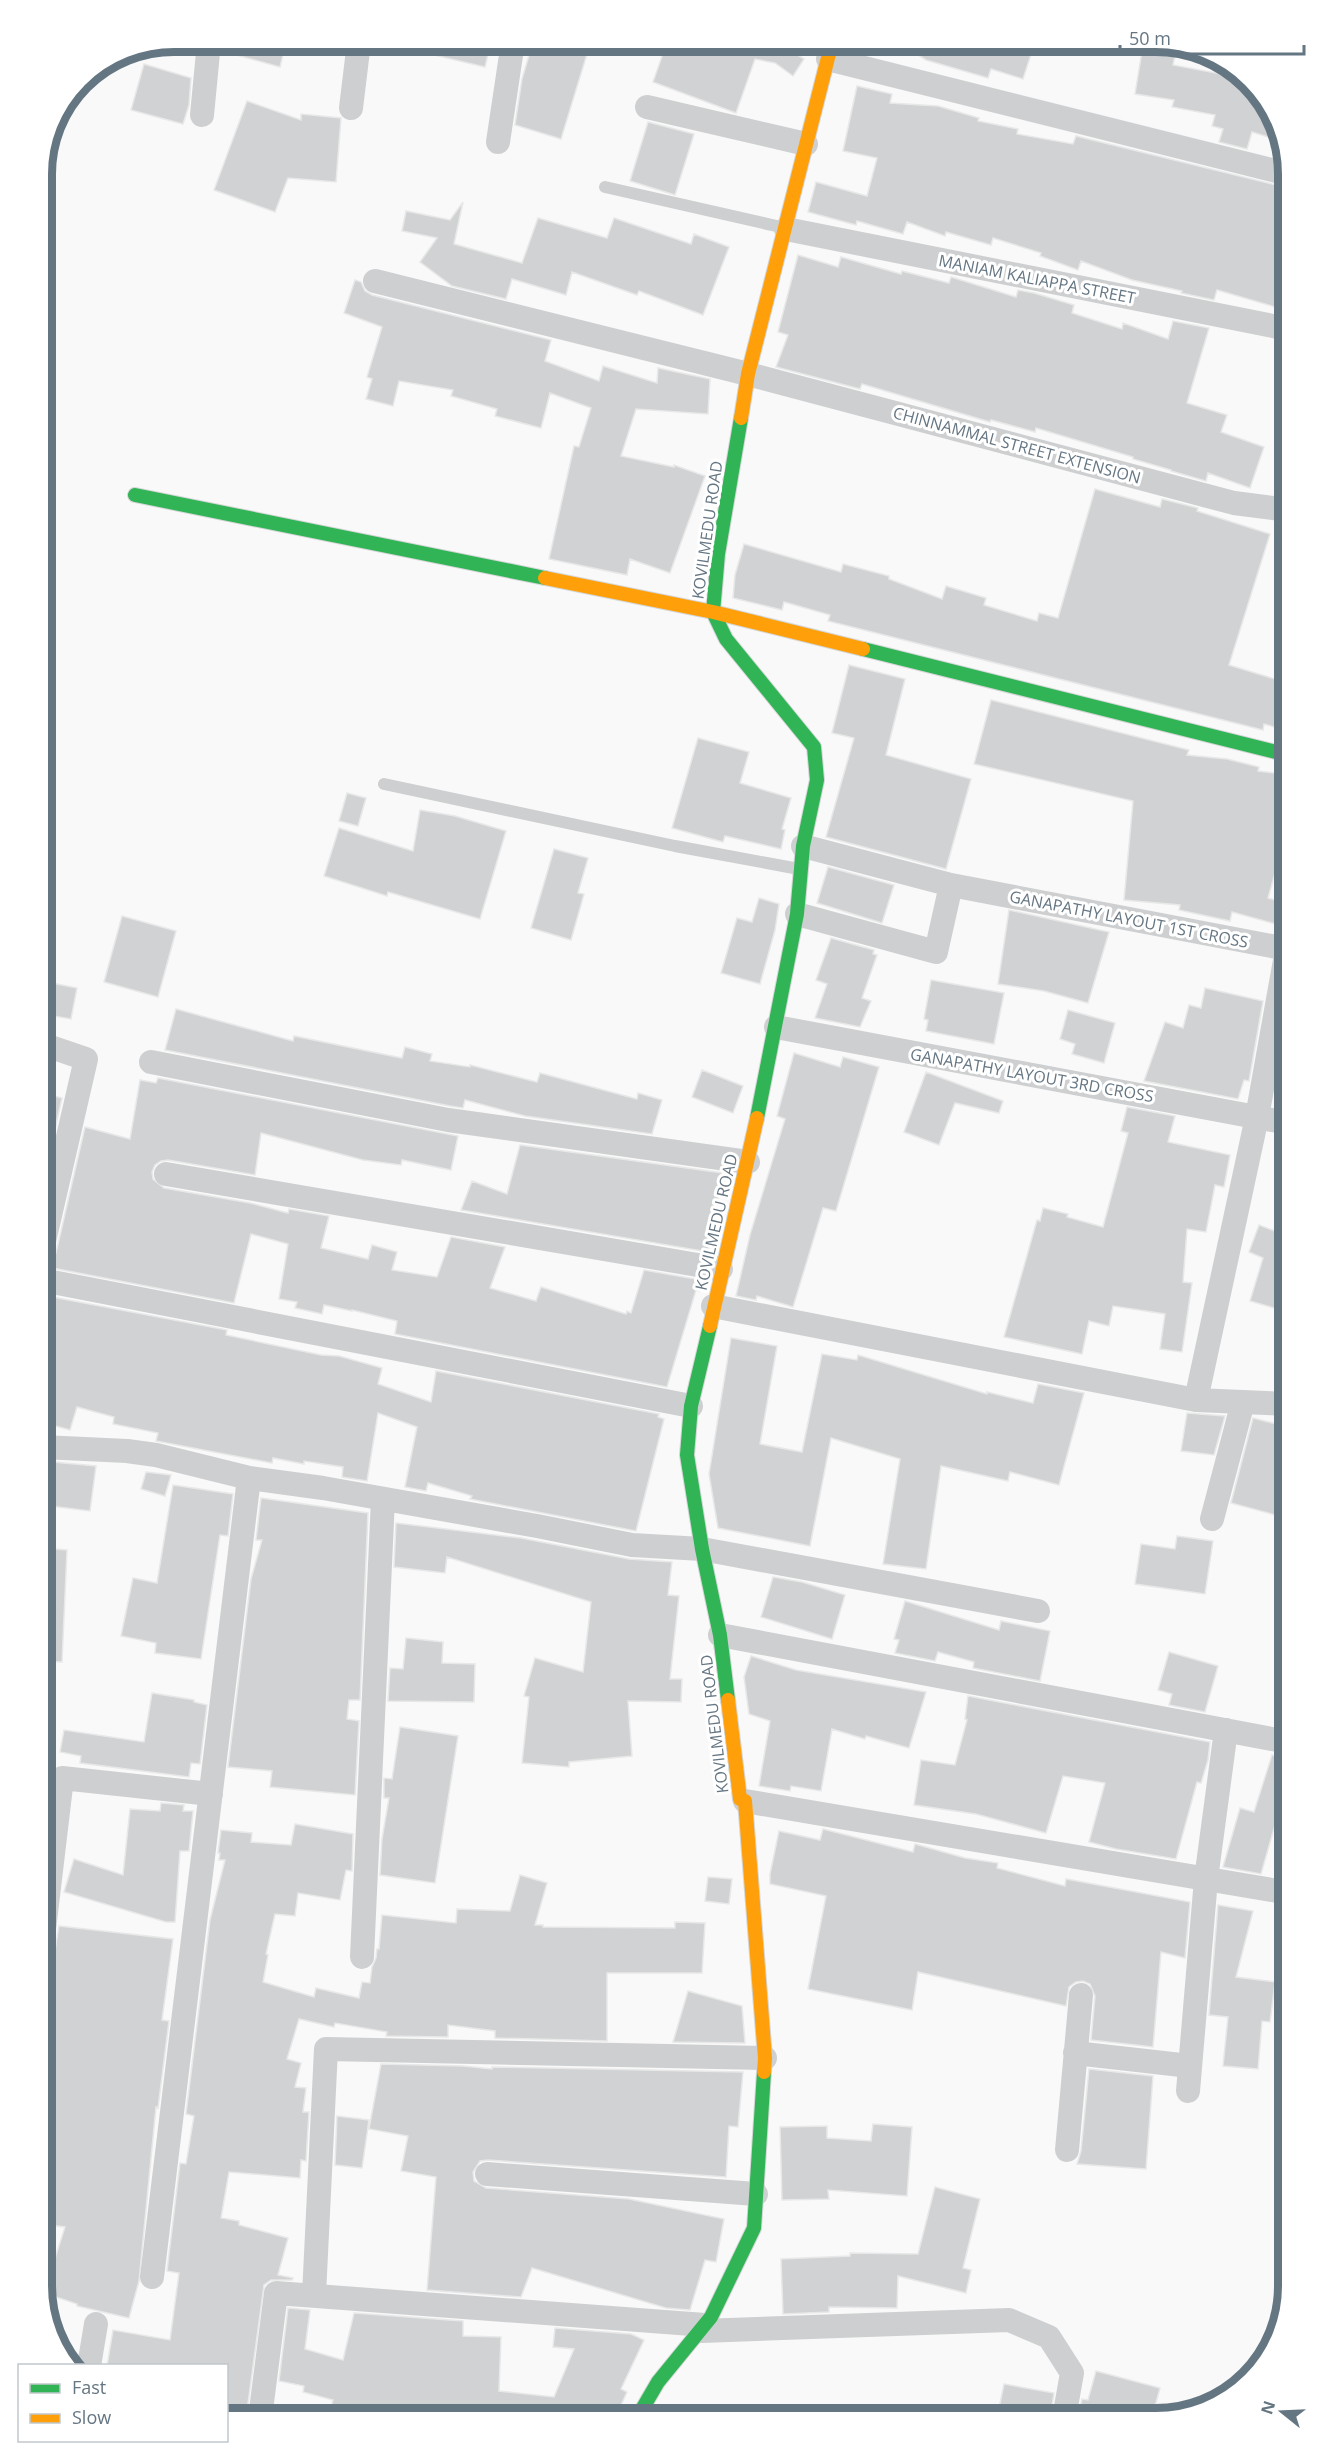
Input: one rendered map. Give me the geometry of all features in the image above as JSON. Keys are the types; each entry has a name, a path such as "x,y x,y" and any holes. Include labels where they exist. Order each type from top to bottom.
{"street":[{"path":"202,115 208,53"},
{"path":"351,108 358,53"},
{"path":"498,142 511,53"},
{"name":"KOVILMEDU ROAD","path":"643,2407 658,2382 703,2328 754,2228 765,2058 745,1801 740,1799 720,1635 702,1549 687,1455 691,1406 721,1269 748,1162 776,1027 797,914 802,858 817,780 814,747 726,639 713,612 718,554 748,374 829,53"},
{"path":"837,53 1278,171"},
{"path":"646,107 806,144"},
{"name":"MANIAM KALIAPPA STREET","path":"786,229 1278,327"},
{"name":"CHINNAMMAL STREET EXTENSION","path":"375,281 748,374 1234,503 1278,509"},
{"path":"135,495 713,612 1278,753"},
{"name":"GANAPATHY LAYOUT 1ST CROSS","path":"802,858 1278,947"},
{"path":"797,914 936,952 951,885"},
{"name":"GANAPATHY LAYOUT 1ST CROSS","path":"1196,1400 1257,1116 1278,999"},
{"name":"GANAPATHY LAYOUT 3RD CROSS","path":"776,1027 1278,1121"},
{"path":"53,1048 86,1059 53,1204"},
{"path":"151,1062 447,1120 748,1162"},
{"path":"166,1174 721,1269"},
{"path":"52,1282 691,1406"},
{"path":"713,1306 1196,1400 1278,1404"},
{"path":"1212,1519 1243,1402"},
{"path":"52,1447 127,1451 156,1455 249,1478 383,1499 632,1545 702,1549 1038,1611"},
{"path":"152,2277 249,1478"},
{"path":"362,1957 383,1499"},
{"path":"720,1635 1278,1740"},
{"path":"1188,2091 1206,1879 1226,1730"},
{"path":"52,1860 62,1778 211,1794"},
{"path":"745,1801 1278,1891"},
{"path":"1067,2150 1081,1995"},
{"path":"314,2295 326,2049 765,2058"},
{"path":"1075,2053 1190,2066"},
{"path":"487,2174 756,2194"},
{"path":"261,2407 276,2293 703,2328 1009,2320 1049,2337 1072,2373 1066,2408"},
{"path":"89,2364 96,2324"}],"lane":[{"path":"605,187 786,229"},
{"path":"384,784 642,839 802,858"}],"building":[{"path":"229,53 283,53 280,67"},
{"path":"426,53 488,53 485,67"},
{"path":"530,53 587,54 561,139 515,125 522,79"},
{"path":"663,53 795,53 804,59 793,76 775,63 755,59 736,113 653,82"},
{"path":"915,53 1031,53 1023,79 991,69 988,78 926,60"},
{"path":"1142,53 1175,56 1173,65 1225,75 1236,83 1257,107 1272,138 1252,132 1247,149 1219,142 1223,129 1212,126 1215,115 1172,107 1174,100 1135,94"},
{"path":"144,64 191,78 189,105 183,124 131,110"},
{"path":"857,86 892,94 890,103 938,106 979,118 978,121 1018,129 1017,134 1073,144 1076,136 1278,186 1278,308 1217,290 1214,300 1181,293 1182,291 1132,280 1081,261 1078,270 1040,256 1041,253 993,238 991,245 946,232 945,236 907,222 903,234 857,221 856,225 808,212 816,182 867,196 877,158 843,151"},
{"path":"247,101 301,120 301,114 341,118 336,182 288,178 275,212 214,190"},
{"path":"648,122 694,134 675,195 630,181"},
{"path":"463,202 454,244 522,263 538,218 607,238 614,218 691,244 694,234 729,247 703,315 639,291 637,295 572,272 566,295 512,279 506,299 452,286 420,262 437,238 402,231 406,211 450,220"},
{"path":"798,255 838,267 841,257 901,274 902,271 949,283 951,277 1016,297 1018,290 1034,293 1074,305 1072,313 1122,329 1123,323 1168,339 1173,321 1209,328 1187,403 1227,415 1221,432 1264,447 1250,488 1208,473 1206,481 1036,428 1035,432 991,420 990,422 862,384 860,389 776,367 788,335 778,332"},
{"path":"355,280 361,282 365,291 372,295 551,340 545,361 599,381 603,366 657,383 658,368 710,379 708,414 636,409 621,456 674,467 674,465 705,476 670,573 630,559 627,575 549,559 574,446 579,447 591,408 550,393 541,428 495,416 497,409 451,396 453,390 399,381 393,406 366,399 372,379 367,377 382,327 344,313"},
{"path":"1095,489 1160,507 1162,499 1198,508 1197,511 1270,534 1229,665 1278,680 1278,728 1264,724 1263,730 828,621 830,615 784,602 782,610 733,598 735,575 744,544 841,572 843,564 889,576 889,579 942,599 946,586 986,598 984,605 1037,621 1039,613 1058,618"},
{"path":"849,665 905,679 886,755 971,779 946,869 826,837 854,738 832,733"},
{"path":"991,700 1189,750 1187,755 1227,759 1259,767 1258,771 1278,774 1278,862 1268,898 1278,901 1276,924 1232,912 1230,921 1179,910 1180,905 1124,900 1133,801 974,764"},
{"path":"698,738 749,752 740,783 791,798 782,829 785,830 781,849 725,836 723,842 672,828"},
{"path":"347,793 366,798 358,826 339,821"},
{"path":"420,810 455,816 506,831 480,919 388,892 387,896 324,876 339,828 413,851"},
{"path":"554,849 588,858 578,893 584,894 571,940 531,928"},
{"path":"828,867 894,885 882,923 817,903"},
{"path":"759,898 779,904 775,930 760,984 721,973 737,918 752,922"},
{"path":"1009,910 1109,932 1088,1003 1044,991 998,984"},
{"path":"122,916 176,931 158,997 104,982"},
{"path":"831,938 874,950 873,954 877,955 862,998 871,1001 860,1027 815,1018 827,984 816,980"},
{"path":"931,980 1004,993 994,1044 926,1031 928,1020 924,1019"},
{"path":"53,983 77,988 71,1019 53,1016"},
{"path":"1205,988 1263,1001 1249,1081 1244,1080 1238,1099 1144,1081 1165,1022 1183,1028 1189,1005 1201,1008"},
{"path":"176,1009 293,1041 294,1036 402,1058 405,1047 432,1054 430,1061 470,1067 470,1065 537,1082 540,1073 637,1099 638,1093 662,1100 652,1134 525,1116 465,1100 463,1108 450,1106 165,1050"},
{"path":"1068,1010 1115,1023 1104,1063 1072,1054 1075,1044 1060,1039"},
{"path":"794,1053 840,1067 843,1057 879,1067 836,1211 823,1208 793,1307 757,1296 756,1300 736,1296 750,1235 785,1119 777,1116"},
{"path":"702,1070 743,1086 733,1113 692,1097"},
{"path":"926,1072 1003,1101 999,1113 955,1103 939,1145 904,1132"},
{"path":"158,1078 458,1136 451,1170 402,1160 401,1165 363,1160 261,1133 255,1175 168,1160 155,1165 152,1172 153,1179 164,1188 250,1203 288,1213 289,1209 329,1216 321,1248 368,1259 372,1245 397,1252 392,1270 437,1277 451,1237 505,1247 490,1288 536,1301 541,1287 626,1314 627,1311 631,1313 644,1270 701,1280 667,1387 395,1334 397,1321 352,1310 324,1305 322,1314 295,1308 297,1302 279,1299 288,1244 251,1234 234,1303 52,1268 52,1259 56,1253 85,1127 130,1139 140,1080 156,1083"},
{"path":"53,1096 62,1098 53,1140"},
{"path":"1127,1107 1175,1116 1168,1142 1230,1155 1224,1187 1215,1185 1206,1232 1187,1229 1183,1282 1192,1283 1182,1352 1160,1349 1165,1314 1113,1306 1109,1326 1089,1321 1082,1354 1004,1337 1037,1220 1040,1221 1043,1208 1068,1214 1067,1217 1103,1227 1128,1133 1121,1131"},
{"path":"520,1145 723,1173 708,1252 461,1210 472,1181 507,1194"},
{"path":"1259,1225 1278,1232 1278,1309 1250,1301 1263,1258 1249,1252"},
{"path":"52,1297 227,1330 226,1335 321,1355 339,1356 382,1368 378,1384 431,1402 436,1371 659,1414 658,1417 664,1419 636,1531 470,1499 472,1496 428,1483 426,1491 405,1487 417,1427 378,1413 367,1481 342,1477 343,1467 304,1461 304,1464 273,1458 272,1463 156,1441 158,1433 113,1424 114,1417 77,1407 70,1430 52,1425 52,1394 55,1384 52,1383"},
{"path":"731,1338 777,1346 760,1444 802,1452 822,1354 857,1360 858,1355 987,1394 987,1392 1033,1403 1038,1384 1084,1393 1059,1485 1010,1472 1008,1481 941,1466 926,1569 883,1564 900,1459 831,1438 810,1546 718,1528 709,1474"},
{"path":"1187,1413 1225,1416 1214,1455 1181,1451"},
{"path":"1253,1418 1278,1424 1278,1516 1231,1503"},
{"path":"52,1462 96,1466 90,1511 52,1506"},
{"path":"146,1472 171,1475 165,1496 141,1489"},
{"path":"173,1485 233,1494 228,1536 220,1535 201,1659 155,1653 156,1643 121,1636 133,1578 157,1583"},
{"path":"261,1498 368,1513 360,1700 349,1700 347,1719 359,1721 355,1795 270,1787 272,1771 228,1767 251,1579 262,1540 256,1540"},
{"path":"396,1523 521,1538 629,1559 672,1562 668,1595 679,1596 670,1679 682,1679 681,1702 628,1701 632,1756 569,1762 569,1767 522,1763 529,1697 524,1696 535,1658 583,1672 591,1602 447,1557 445,1573 394,1567"},
{"path":"1177,1536 1213,1541 1205,1594 1135,1584 1141,1544 1175,1549"},
{"path":"52,1549 67,1550 62,1662 52,1662"},
{"path":"773,1577 802,1582 845,1595 832,1639 761,1617"},
{"path":"905,1601 999,1630 1001,1621 1050,1631 1040,1681 973,1668 974,1662 938,1652 935,1661 895,1653 899,1640 894,1639"},
{"path":"406,1638 443,1642 442,1663 475,1664 474,1702 388,1701 390,1668 403,1669"},
{"path":"1169,1652 1218,1666 1205,1712 1169,1705 1172,1694 1158,1690"},
{"path":"751,1656 796,1670 926,1692 909,1748 866,1736 865,1739 832,1729 821,1791 791,1786 790,1791 759,1786 770,1721 749,1714 744,1677"},
{"path":"152,1693 194,1700 194,1702 207,1705 200,1764 191,1763 189,1777 80,1763 81,1756 60,1752 64,1730 144,1742"},
{"path":"968,1696 1210,1742 1208,1760 1201,1783 1197,1782 1176,1859 1089,1842 1105,1783 1063,1776 1046,1833 976,1814 914,1805 921,1760 955,1765 967,1720 965,1719"},
{"path":"400,1727 458,1736 435,1883 380,1875 382,1839 389,1798 384,1798 384,1778 392,1779"},
{"path":"1272,1755 1278,1757 1278,1814 1261,1874 1223,1867 1240,1808 1254,1812"},
{"path":"161,1803 184,1805 183,1811 193,1811 189,1851 180,1851 175,1922 166,1922 64,1892 74,1859 123,1875 130,1809 160,1811"},
{"path":"295,1824 353,1834 352,1871 346,1870 340,1900 298,1893 295,1916 275,1914 266,1954 268,1955 263,1982 314,1997 316,1988 359,1998 362,1982 370,1983 372,1967 377,1949 379,1949 382,1915 456,1923 457,1909 510,1911 520,1875 547,1883 535,1925 543,1925 543,1927 675,1928 675,1922 705,1923 702,1973 607,1973 607,2041 495,2038 495,2031 448,2025 448,2037 386,2036 387,2032 335,2023 334,2027 299,2019 287,2059 301,2063 295,2087 306,2088 303,2112 309,2112 306,2161 301,2160 300,2178 229,2172 221,2218 239,2221 239,2225 288,2238 278,2275 293,2278 292,2280 271,2280 264,2285 247,2407 228,2407 228,2364 107,2364 113,2330 170,2340 179,2273 167,2271 180,2163 186,2164 194,2116 186,2114 210,1920 225,1860 219,1860 220,1853 218,1853 221,1830 252,1833 251,1842 291,1845"},
{"path":"823,1829 913,1852 915,1844 965,1858 998,1863 997,1868 1065,1886 1066,1879 1190,1902 1185,1958 1161,1952 1153,2047 1091,2040 1095,1996 1090,1984 1083,1981 1076,1982 1069,1987 1066,2006 918,1972 912,2010 808,1989 826,1896 770,1884 770,1874 779,1831 820,1840"},
{"path":"708,1877 732,1879 729,1904 705,1901"},
{"path":"1218,1905 1253,1911 1236,1977 1275,1982 1270,2022 1262,2021 1258,2069 1223,2066 1228,2017 1209,2015"},
{"path":"59,1926 173,1939 162,2020 169,2021 158,2108 156,2107 139,2281 129,2318 77,2306 77,2304 53,2296 52,2268 65,2227 52,2225 54,2041 52,2041 52,1968"},
{"path":"688,1991 742,2006 745,2043 673,2042"},
{"path":"381,2064 492,2069 492,2067 743,2072 738,2127 729,2126 726,2177 488,2160 480,2161 473,2172 474,2181 486,2188 629,2199 724,2219 716,2262 705,2260 690,2310 666,2308 532,2268 521,2297 427,2290 436,2177 401,2171 408,2136 369,2129"},
{"path":"1089,2069 1153,2076 1146,2169 1077,2164 1081,2151"},
{"path":"337,2116 369,2120 362,2168 335,2165"},
{"path":"873,2124 912,2127 907,2196 828,2190 829,2199 782,2200 780,2127 827,2126 827,2138 871,2141"},
{"path":"935,2187 980,2199 963,2268 971,2270 966,2293 898,2276 897,2308 829,2307 829,2312 783,2314 781,2259 850,2256 850,2253 918,2254"},
{"path":"288,2308 310,2310 305,2349 343,2360 354,2313 463,2321 463,2336 501,2337 499,2391 554,2397 574,2349 553,2347 555,2328 631,2334 644,2340 621,2389 627,2392 620,2407 331,2407 333,2400 303,2392 304,2386 279,2381"},
{"path":"1096,2371 1160,2388 1155,2408 1080,2408 1082,2399 1088,2400"},
{"path":"1004,2384 1054,2393 1052,2408 999,2408"}],"traffic: fast":[{"path":"741,418 718,554 713,612 726,639 814,747 817,780 803,846 797,914 757,1118"},
{"path":"135,495 545,578"},
{"path":"863,649 1278,753"},
{"path":"710,1326 691,1406 687,1455 702,1549 720,1635 728,1700"},
{"path":"643,2407 658,2382 711,2317 754,2228 764,2072"}],"traffic: slow":[{"path":"741,418 748,374 829,53"},
{"path":"545,578 713,612 863,649"},
{"path":"710,1326 757,1118"},
{"path":"728,1700 740,1799 745,1801 765,2058 764,2072"}]}
